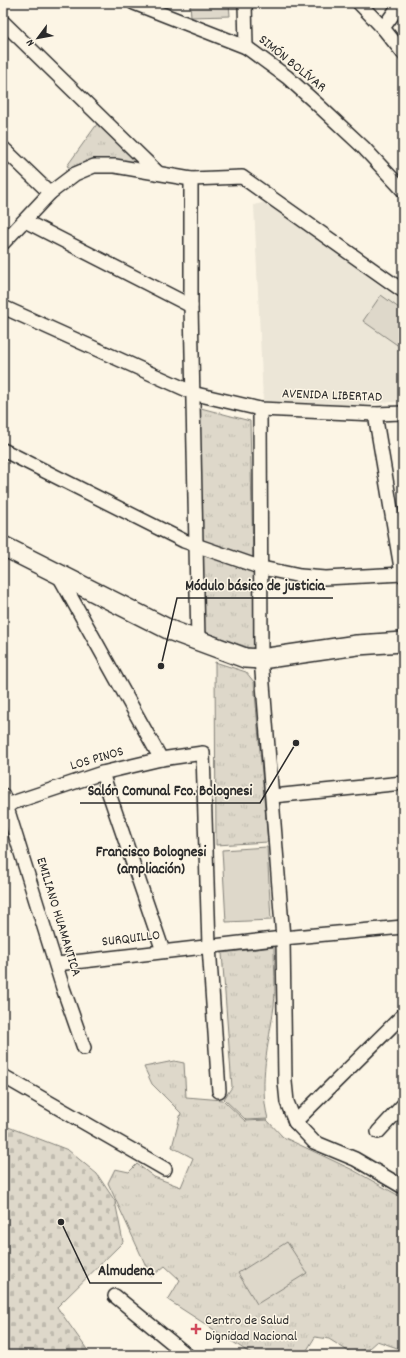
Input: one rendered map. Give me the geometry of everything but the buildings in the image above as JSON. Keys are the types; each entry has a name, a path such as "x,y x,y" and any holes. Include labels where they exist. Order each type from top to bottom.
{"street":[{"name":"SIMÓN BOLÍVAR","path":"134,3 246,47 287,77 323,109 363,147 403,190"},
{"path":"245,3 246,47"},
{"path":"359,3 383,28 403,53"},
{"path":"383,28 401,3"},
{"path":"3,22 158,174"},
{"path":"3,148 50,193"},
{"path":"3,243 50,193 75,174 94,166 115,166 192,179 242,177 403,291"},
{"path":"192,179 191,306 198,641"},
{"path":"25,221 191,306"},
{"name":"AVENIDA LIBERTAD","path":"3,307 193,393 260,409 376,414 403,413"},
{"path":"260,409 262,568 261,659 283,938 285,1082 287,1102 295,1122 314,1142 355,1159 403,1187"},
{"path":"3,450 184,541 262,568 300,576 325,578 403,574 376,414"},
{"path":"3,546 172,631 245,658 261,659 357,645 403,642"},
{"path":"58,574 161,759"},
{"name":"LOS PINOS","path":"4,802 102,773 161,759 203,753 208,946"},
{"path":"102,773 163,951"},
{"path":"272,796 403,783"},
{"name":"EMILIANO HUAMANTICA","path":"4,802 84,1048"},
{"name":"SURQUILLO","path":"57,964 208,946 403,927"},
{"path":"208,946 219,1091"},
{"path":"295,1122 403,1016"},
{"path":"3,1076 165,1169"},
{"path":"378,1132 403,1105"},
{"path":"115,1296 187,1355"}],"shaded area":[{"path":"266,202 403,302 403,401 359,405 263,401 254,205"}],"green space":[{"path":"190,3 229,3 230,16 191,17"},
{"path":"105,113 161,165 92,164 73,169 67,166"},
{"path":"381,295 403,311 403,349 363,321"},
{"path":"197,407 250,421 253,558 200,541"},
{"path":"201,553 257,573 255,650 202,631"},
{"path":"215,662 246,672 254,682 268,842 216,845"},
{"path":"267,847 271,920 226,922 222,850"},
{"path":"274,947 275,999 264,1077 265,1105 268,1119 246,1120 224,1099 232,1087 222,953"},
{"path":"174,1061 184,1063 186,1097 223,1100 245,1121 267,1120 283,1137 353,1170 403,1198 403,1350 377,1341 368,1349 351,1353 329,1339 315,1337 304,1355 253,1355 168,1300 180,1280 165,1266 151,1277 108,1183 115,1169 129,1172 137,1164 154,1177 181,1187 193,1158 172,1147 181,1113 152,1084 144,1067"},
{"path":"3,1125 68,1150 97,1174 115,1201 123,1242 57,1307 91,1355 3,1355"},
{"path":"287,1242 307,1273 257,1304 238,1273"}],"place":[{"name":"Módulo básico de justicia","path":"161,666"},
{"name":"Salón Comunal Fco. Bolognesi","path":"296,743"},
{"name":"Almudena","path":"61,1222"},
{"name":"Centro de Salud Dignidad Nacional","path":"196,1329"}],"district":[{"name":"Francisco Bolognesi (ampliación)","path":"151,862"}]}
